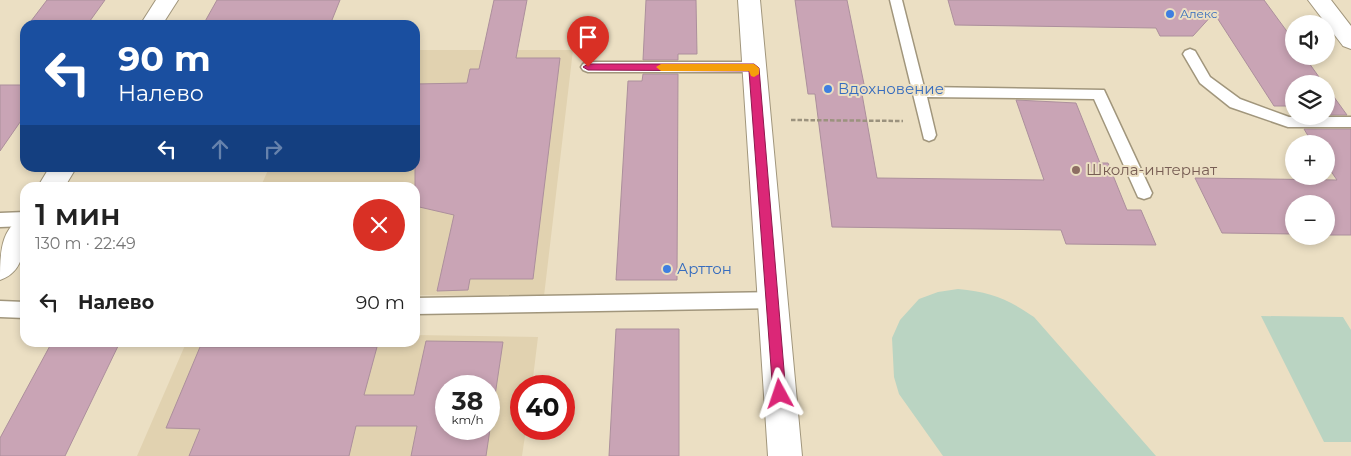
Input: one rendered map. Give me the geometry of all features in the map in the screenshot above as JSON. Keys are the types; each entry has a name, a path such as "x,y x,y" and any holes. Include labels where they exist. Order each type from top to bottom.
{"street":[{"path":"154,20 167,0"},
{"path":"749,0 785,456"},
{"path":"1319,0 1351,41"},
{"path":"0,268 20,236"}],"lane":[{"path":"896,0 928,128"},
{"path":"1190,54 1205,80 1235,103 1288,122 1351,122"},
{"path":"588,67 754,68"},
{"path":"918,92 1099,94 1144,193"},
{"path":"0,220 20,219"},
{"path":"420,306 772,300"},
{"path":"0,309 20,310"}],"path":[{"path":"791,120 928,128"}],"shaded area":[{"path":"420,50 573,50 544,296 420,295 420,182 263,182 267,172 420,172"},
{"path":"420,335 538,337 533,375 510,375 510,440 524,440 522,456 137,456 184,347 420,347"}],"green space":[{"path":"958,289 998,297 1016,305 1034,317 1156,456 943,456 899,394 894,377 892,338 900,320 919,299 938,292"},
{"path":"1261,316 1343,317 1351,330 1351,442 1324,442"}],"building":[{"path":"47,0 105,0 91,20 32,20"},
{"path":"217,0 340,0 332,20 206,20"},
{"path":"494,0 527,0 516,58 560,58 533,279 470,279 468,290 437,291 454,215 420,207 420,182 415,182 415,172 420,172 420,84 467,83 470,69 479,69"},
{"path":"646,0 696,0 697,54 678,54 678,60 643,60"},
{"name":"Школа-интернат","path":"795,0 847,0 866,94 862,94 877,178 1044,180 1016,100 1076,103 1100,163 1108,163 1127,210 1141,210 1156,245 1066,244 1061,230 832,227 815,94 808,94"},
{"path":"948,0 1264,0 1285,29 1285,65 1310,65 1318,75 1285,75 1285,106 1274,106 1214,13 1193,36 1160,36 1156,28 955,25"},
{"path":"643,74 678,74 677,280 616,280 628,81 642,81"},
{"path":"0,85 20,85 20,122 0,151"},
{"path":"1335,98 1347,115 1335,115"},
{"path":"1304,129 1351,129 1351,235 1335,235 1335,195 1285,195 1285,234 1222,233 1195,178 1285,179 1285,185 1335,185 1335,180 1337,180 1335,177 1335,135 1308,135"},
{"path":"616,329 679,329 679,456 609,456"},
{"path":"426,341 503,342 498,375 435,375 435,440 488,440 486,456 411,456 417,426 356,426 349,456 189,456 200,429 166,428 200,347 377,347 364,395 414,395"},
{"path":"49,347 118,347 65,456 0,456 0,438"}],"slow traffic":[{"path":"661,67 754,68 754,74"}],"place":[{"name":"Алекс","path":"1170,14"},
{"name":"Вдохновение","path":"828,89"},
{"name":"Школа-интернат","path":"1076,170"},
{"name":"Арттон","path":"667,269"}],"route":[{"path":"588,67 754,68 780,394"}]}
